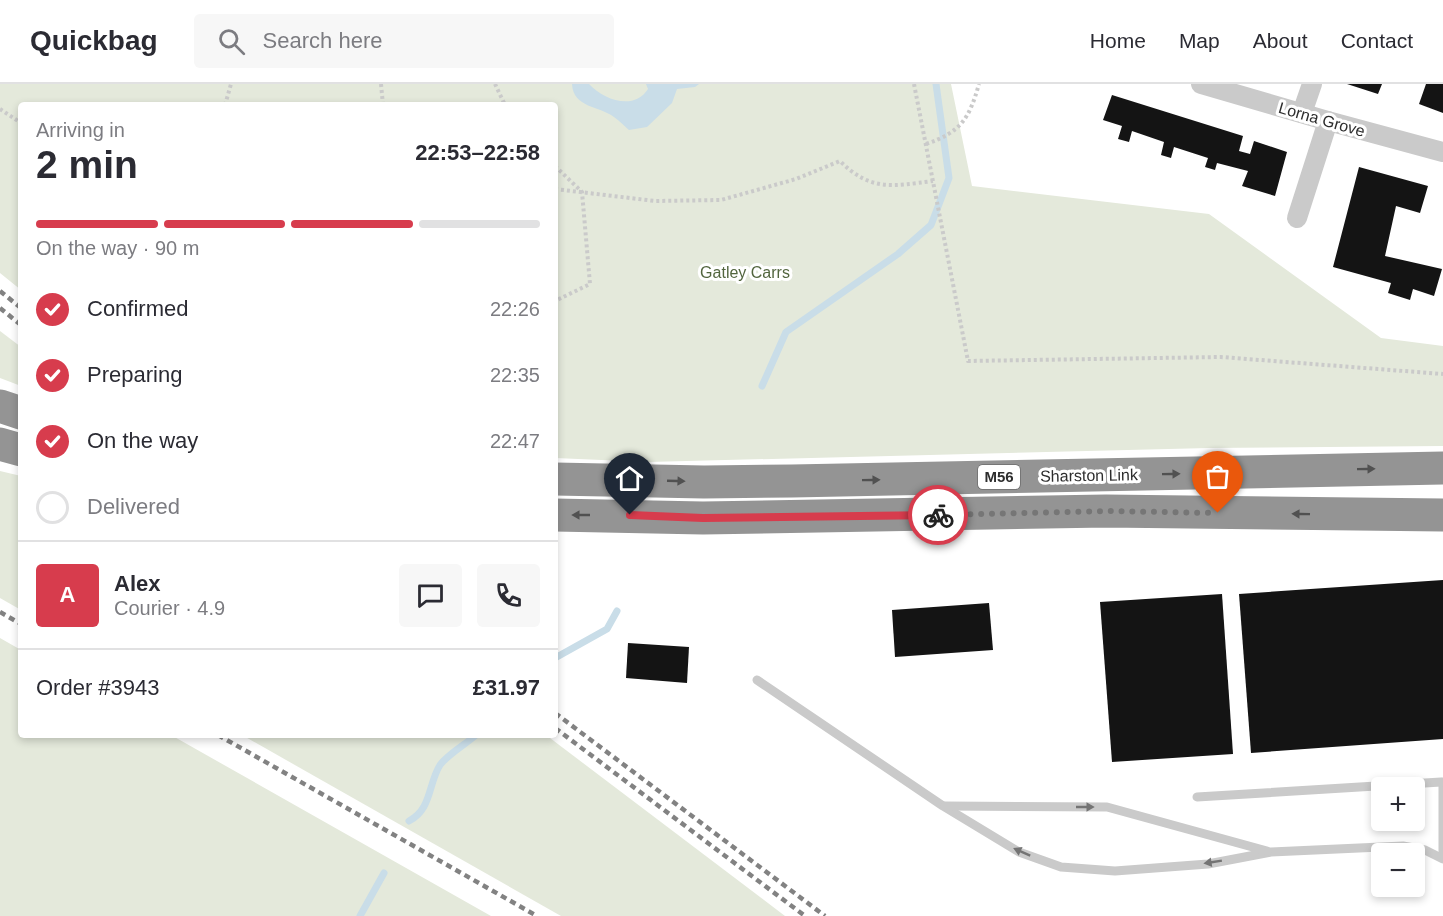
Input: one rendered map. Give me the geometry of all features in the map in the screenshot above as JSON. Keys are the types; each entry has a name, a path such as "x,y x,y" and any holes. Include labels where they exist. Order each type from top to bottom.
{"highway":[{"path":"0,406 18,411"},
{"path":"0,444 18,449"},
{"name":"Sharston Link","path":"558,479 770,482 1443,468"},
{"name":"M56","path":"558,515 703,518 1106,511 1443,515"}],"street":[{"name":"Lorna Grove","path":"1202,84 1328,122 1443,152"},
{"path":"1302,113 1312,84"},
{"path":"1297,218 1328,122"}],"lane":[{"path":"757,681 943,806 1019,852 1061,867 1115,872 1208,864 1271,852 1403,846 1425,850 1443,859"},
{"path":"1197,797 1442,782 1443,852"},
{"path":"943,806 1107,807 1271,852"}],"path":[{"path":"226,102 231,84"},
{"path":"381,84 383,102"},
{"path":"495,84 504,102"},
{"path":"914,84 968,361 1221,357 1443,374"},
{"path":"926,144 950,135 964,123 973,105 979,84"},
{"path":"0,109 18,121"},
{"path":"558,189 655,201 721,200 796,178 840,161 856,177 888,186 933,181"},
{"path":"558,169 582,192 590,284 558,300"}],"green space":[{"name":"Gatley Carrs","path":"0,84 951,84 972,186 1209,214 1381,338 1443,346 1443,446 1209,448 648,462 558,458 558,102 18,102 18,288 0,273"},
{"path":"0,331 18,345 18,385 0,378"},
{"path":"0,471 18,475 18,608 0,598"},
{"path":"0,638 18,648 18,738 176,738 491,916 0,916"},
{"path":"247,738 550,738 785,916 561,916"}],"water":[{"path":"572,84 589,84 603,95 619,101 627,101 642,96 648,89 646,84 699,84 695,87 677,89 672,103 647,127 629,130 608,113 577,98"}],"building":[{"path":"1347,84 1382,84 1378,94"},
{"path":"1426,84 1443,84 1443,113 1419,104"},
{"path":"1112,95 1243,136 1239,151 1250,154 1254,141 1287,152 1275,196 1242,186 1248,171 1217,163 1215,170 1205,167 1208,158 1174,147 1171,158 1161,155 1164,142 1132,131 1129,142 1118,139 1122,126 1103,120"},
{"path":"1359,167 1428,186 1420,213 1396,206 1385,256 1442,269 1434,296 1413,289 1410,300 1388,293 1391,283 1333,267"},
{"path":"1443,580 1443,739 1251,753 1239,594"},
{"path":"1222,594 1233,754 1112,762 1100,602"},
{"path":"989,603 993,650 895,657 892,610"},
{"path":"628,643 689,647 687,683 626,678"}],"waterway":[{"path":"762,386 786,332 898,254 931,225 949,178 936,84"},
{"path":"558,656 607,629 617,611"},
{"path":"409,821 422,810 426,803 440,765 472,738"},
{"path":"360,916 384,873"}],"railway":[{"path":"0,291 18,306"},
{"path":"0,308 18,323"},
{"path":"0,612 18,622"},
{"path":"558,715 825,916"},
{"path":"558,730 805,916"},
{"path":"223,738 537,916"}],"way so far":[{"path":"938,515 1106,511 1218,513"}],"route":[{"path":"630,515 703,518 938,515"}]}
